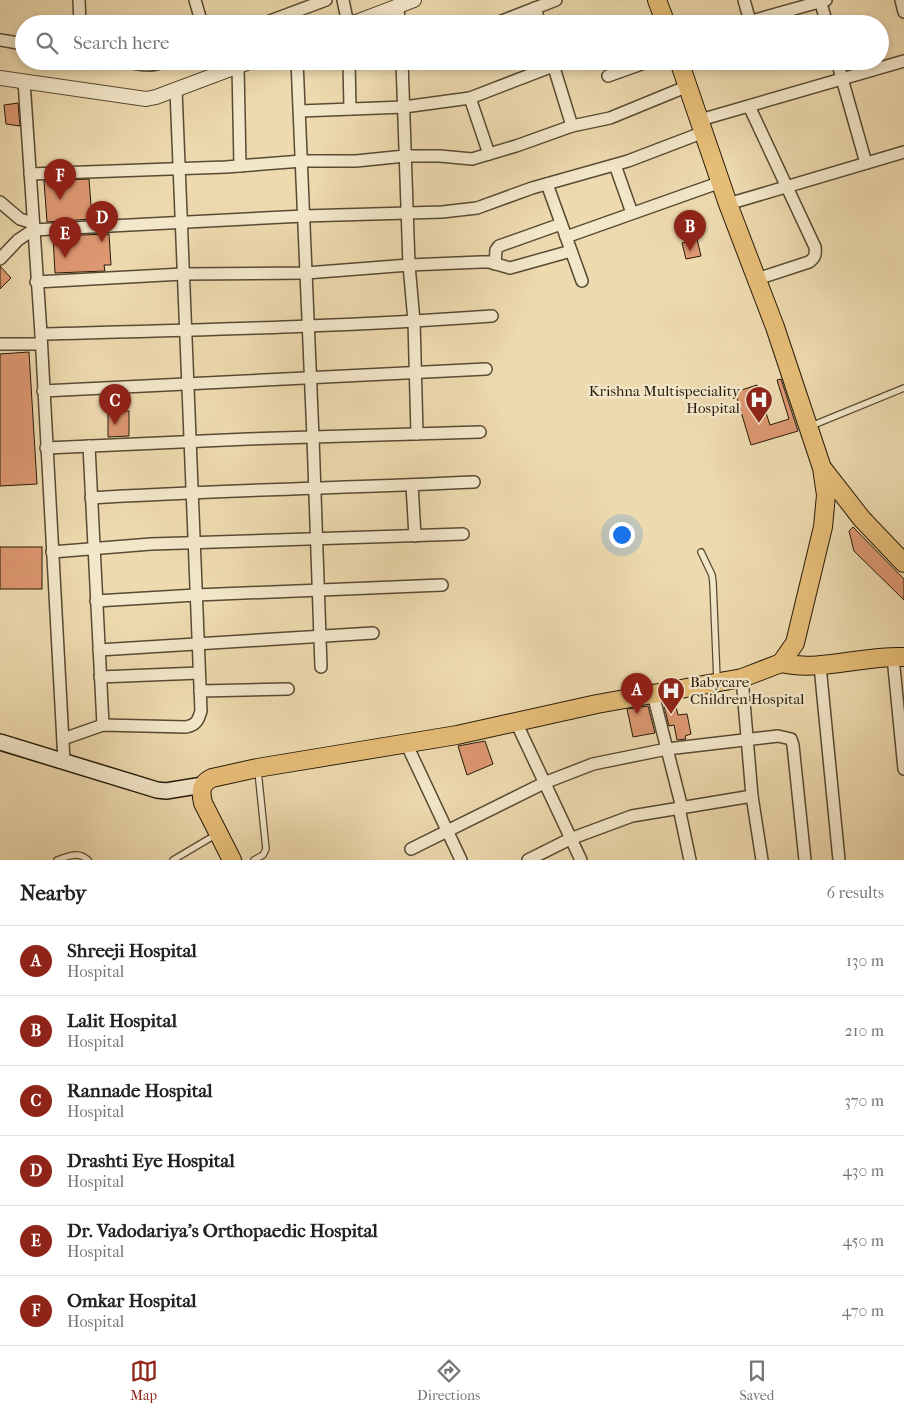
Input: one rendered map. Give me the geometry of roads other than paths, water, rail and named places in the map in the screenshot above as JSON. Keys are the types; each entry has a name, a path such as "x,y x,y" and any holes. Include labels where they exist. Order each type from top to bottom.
{"main road":[{"path":"657,0 663,15"},
{"path":"232,860 203,803 201,794 203,785 212,778 257,768 457,735 653,694 742,678 781,663 795,643 824,527 826,495 822,468 757,279 728,204 683,70"},
{"path":"822,468 862,519 904,564"},
{"path":"781,663 796,667 820,666 899,657"},
{"path":"0,742 157,790 166,791 203,785"}],"street":[{"path":"79,0 80,15"},
{"path":"195,0 199,15"},
{"path":"286,15 326,0"},
{"path":"343,0 347,15"},
{"path":"374,15 414,0"},
{"path":"517,15 556,0"},
{"path":"744,0 745,15"},
{"path":"770,15 822,0 825,15"},
{"path":"901,0 904,12"},
{"path":"398,6 398,15"},
{"path":"535,8 537,15"},
{"path":"0,40 15,42"},
{"path":"889,65 904,61"},
{"path":"0,78 146,99 176,90 213,70"},
{"path":"238,70 240,166"},
{"path":"298,70 314,437 321,667"},
{"path":"349,70 350,109"},
{"path":"402,70 417,434"},
{"path":"300,111 404,107 470,98 538,70"},
{"path":"554,70 572,126"},
{"path":"608,76 625,70"},
{"path":"840,70 866,163"},
{"path":"0,202 20,219 33,226 182,223 304,216 442,212 478,208 547,184 615,165 749,106 873,70"},
{"path":"24,81 41,339 64,761"},
{"path":"30,174 240,166 302,161 356,161 405,156 440,156 472,159 572,126 610,118 688,86"},
{"path":"63,739 103,725 193,726 198,720 200,711 176,90"},
{"path":"470,98 489,154"},
{"path":"749,106 815,247 816,253 814,259 809,262 757,279"},
{"path":"728,204 904,152"},
{"path":"615,165 632,213"},
{"path":"566,236 721,182"},
{"path":"547,184 582,281"},
{"path":"495,264 496,250 499,246 561,224"},
{"path":"0,259 33,226"},
{"path":"36,282 184,274 306,273 409,265 481,262 510,268 571,251"},
{"path":"0,344 41,339 186,329 414,322 492,316"},
{"path":"43,391 486,369"},
{"path":"46,448 480,432"},
{"path":"89,446 103,725"},
{"path":"91,498 192,492 474,482"},
{"path":"412,485 415,536"},
{"path":"52,552 193,542 463,534"},
{"path":"96,601 442,585"},
{"path":"99,650 374,634"},
{"path":"899,657 904,769"},
{"path":"820,666 839,860"},
{"path":"100,678 199,673"},
{"path":"742,678 752,796 762,860"},
{"path":"200,691 288,689"},
{"path":"653,694 667,749 690,860"},
{"path":"516,722 581,860"},
{"path":"411,849 544,783 593,764 667,749 747,738 778,736 791,739 793,745 805,860"},
{"path":"406,743 461,860"},
{"path":"528,860 570,839 632,816 752,796"}],"lane":[{"path":"809,427 904,388"},
{"path":"701,552 712,575 713,583 717,682"},
{"path":"254,860 263,854 266,849 257,768"},
{"path":"173,860 219,833"},
{"path":"57,860 74,855 82,855 88,860"}],"place":[{"name":"Omkar Hospital","path":"60,200"},
{"name":"Drashti Eye Hospital","path":"102,242"},
{"name":"Lalit Hospital","path":"690,251"},
{"name":"Dr. Vadodariya's Orthopaedic Hospital","path":"65,258"},
{"name":"Krishna Multispeciality Hospital","path":"759,424"},
{"name":"Rannade Hospital","path":"115,425"},
{"name":"Shreeji Hospital","path":"637,714"},
{"name":"Babycare Children Hospital","path":"671,715"}]}
